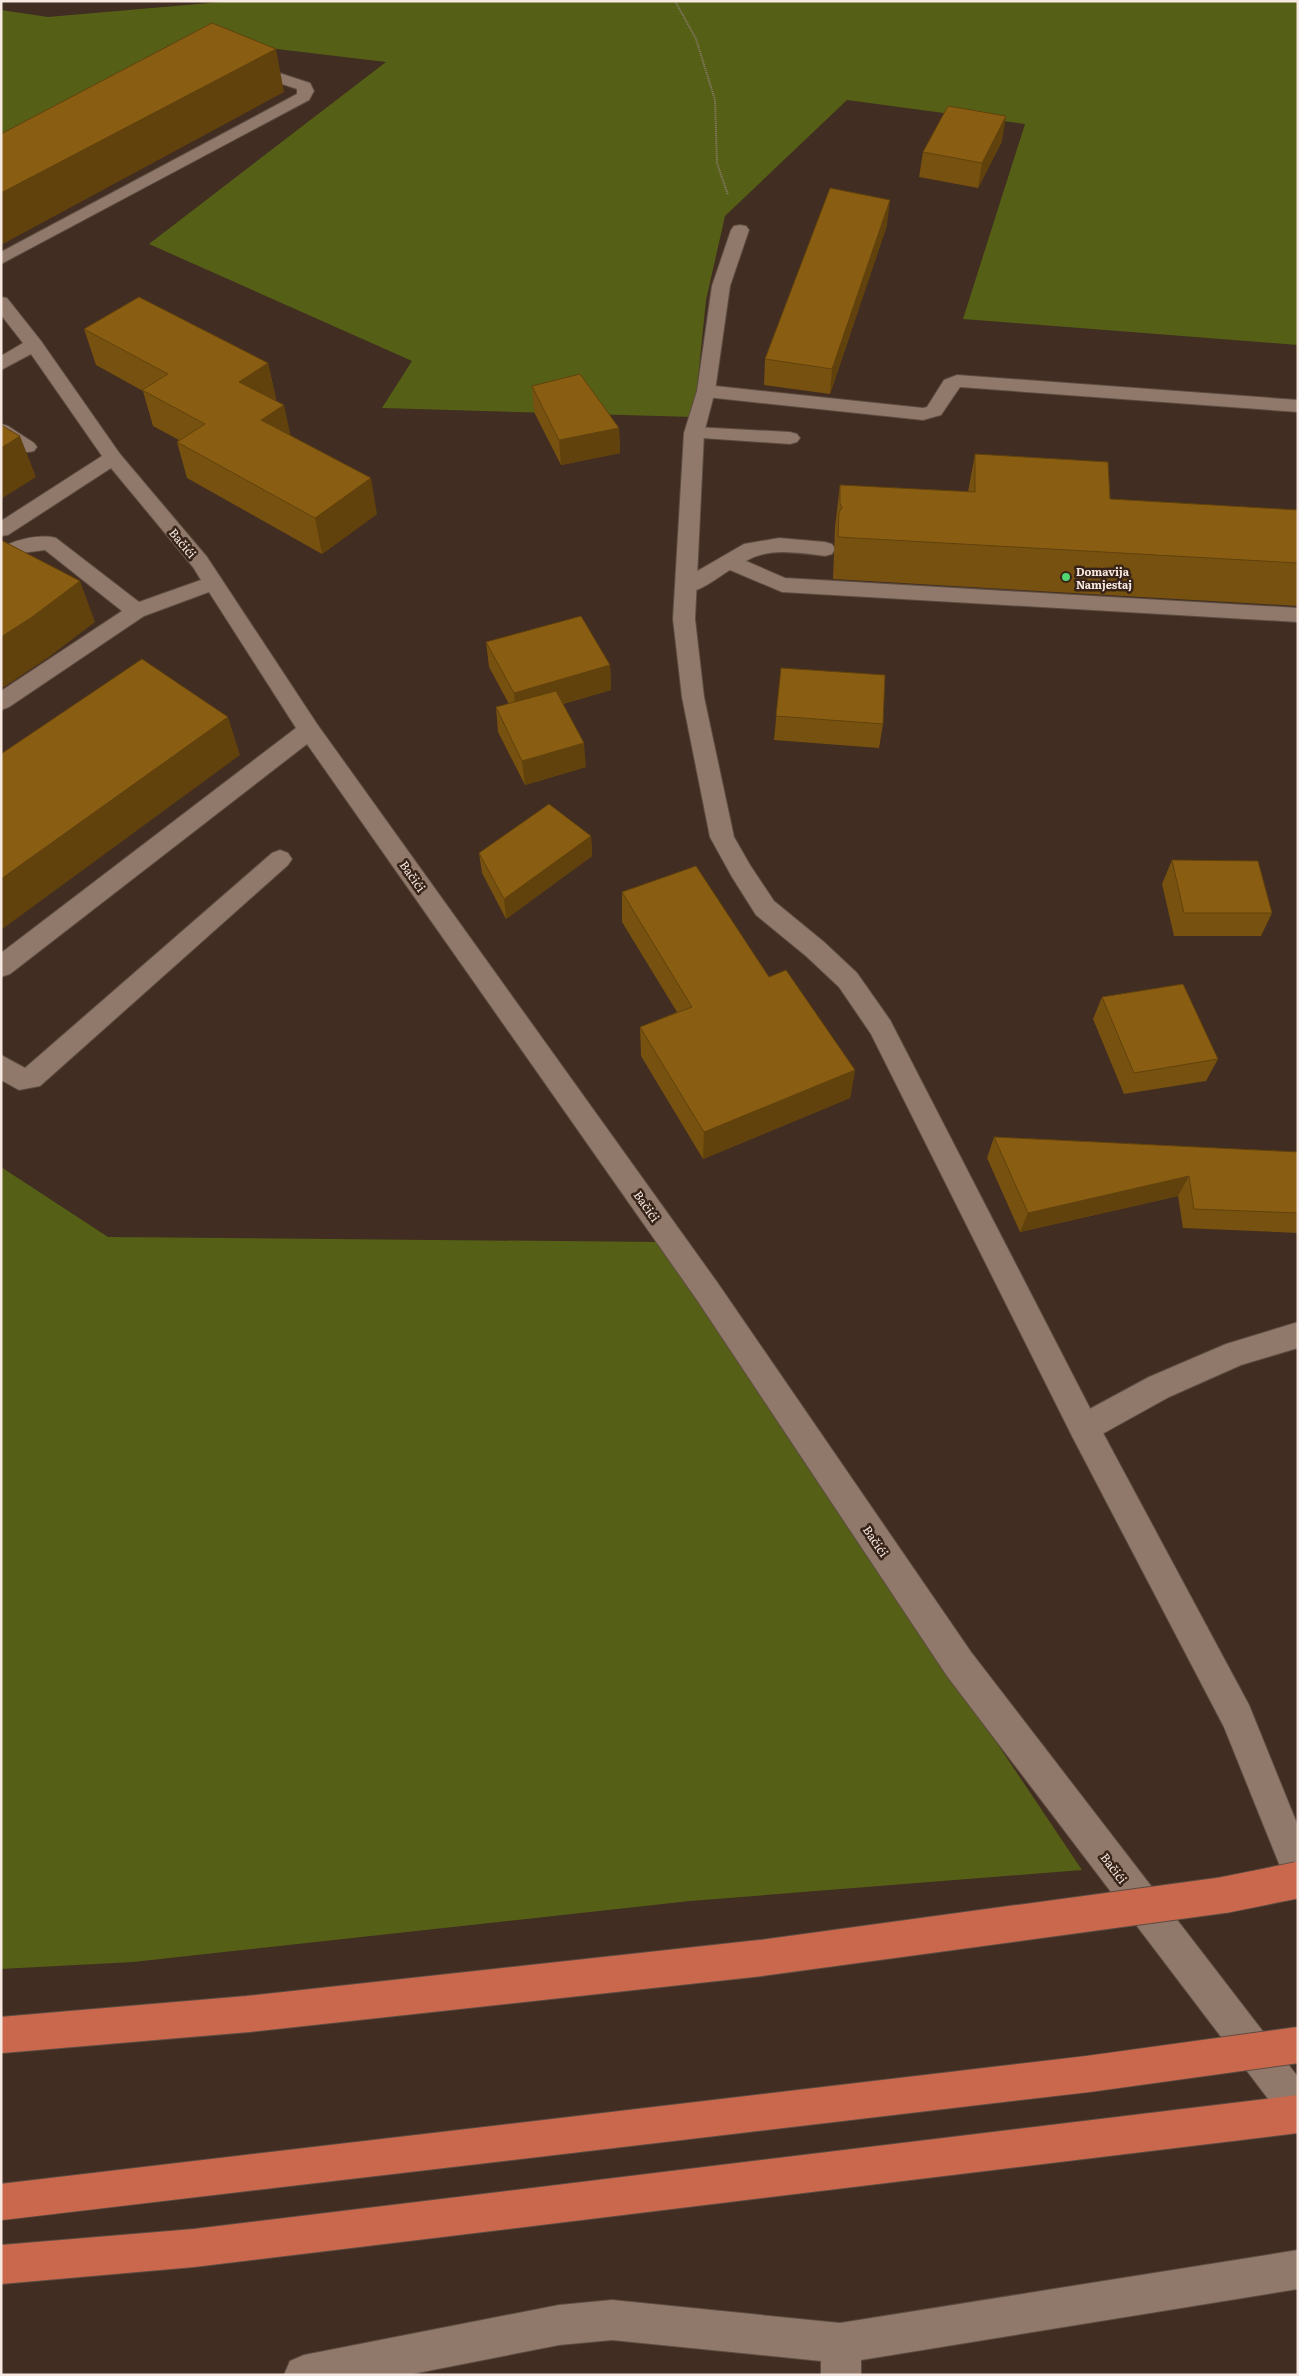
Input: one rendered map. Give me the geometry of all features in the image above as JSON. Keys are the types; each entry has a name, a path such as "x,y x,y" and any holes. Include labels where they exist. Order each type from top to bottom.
{"highway":[{"path":"1,2035 248,2014 761,1958 1224,1895 1298,1880"},
{"path":"1,2202 1078,2075 1298,2045"},
{"path":"1,2265 204,2247 1298,2114"}],"street":[{"path":"1,259 303,97 306,91 304,86 229,62"},
{"path":"740,230 721,286 706,392 694,433 684,619 693,697 722,837 765,908 815,949 848,980 881,1027 1084,1428 1237,1717 1298,1869"},
{"name":"Bačići","path":"3,306 34,345 113,458 200,562 309,730 707,1291 959,1664 1298,2108"},
{"path":"1,364 34,345"},
{"path":"706,392 923,414 934,411 951,384 957,381 1298,406"},
{"path":"1,430 28,447"},
{"path":"694,433 790,438"},
{"path":"1,530 113,458"},
{"path":"1,557 17,547 49,543 136,611"},
{"path":"687,586 751,548 779,545 825,549"},
{"path":"729,561 782,585 1298,616"},
{"path":"1,702 136,611 214,583"},
{"path":"1,968 309,730"},
{"path":"1,1066 19,1079 31,1078 280,859"},
{"path":"1084,1428 1159,1387 1236,1353 1298,1335"},
{"path":"304,2375 559,2325 612,2320 841,2359 1298,2269"}],"path":[{"path":"675,1 696,39 715,100 718,163 740,230"}],"green space":[{"path":"233,1 1298,1 1298,345 963,319 1025,124 847,100 725,216 706,300 694,417 382,408 412,361 149,244 386,62 235,44 1,164 1,10 48,17"},
{"path":"1,1167 108,1237 661,1242 1082,1870 690,1901 133,1962 1,1969"}],"building":[{"path":"212,23 276,49 1,193 1,134"},
{"path":"948,106 1006,116 982,163 923,152"},
{"path":"830,188 890,200 832,369 765,359"},
{"path":"139,297 268,363 239,382 284,405 261,420 371,478 315,518 177,442 205,424 142,390 168,374 84,329"},
{"path":"580,374 619,428 559,440 532,386"},
{"path":"1,425 20,436 1,448"},
{"path":"975,454 1108,462 1110,499 1298,510 1298,563 838,537 839,512 842,508 840,503 840,485 975,492"},
{"path":"1,540 80,581 32,617 1,637"},
{"path":"581,616 610,665 514,693 486,642"},
{"path":"142,659 228,717 1,879 1,754"},
{"path":"781,668 885,675 883,724 776,716"},
{"path":"556,691 584,743 522,761 496,707"},
{"path":"549,804 591,836 504,899 479,853"},
{"path":"1172,860 1258,861 1272,913 1184,913"},
{"path":"696,866 769,977 786,970 855,1070 704,1132 640,1027 692,1007 622,892"},
{"path":"1183,984 1218,1059 1134,1073 1102,997"},
{"path":"994,1137 1298,1152 1298,1213 1194,1209 1189,1176 1028,1213"}],"place":[{"name":"Domavija Namjestaj","path":"1066,577"}]}
